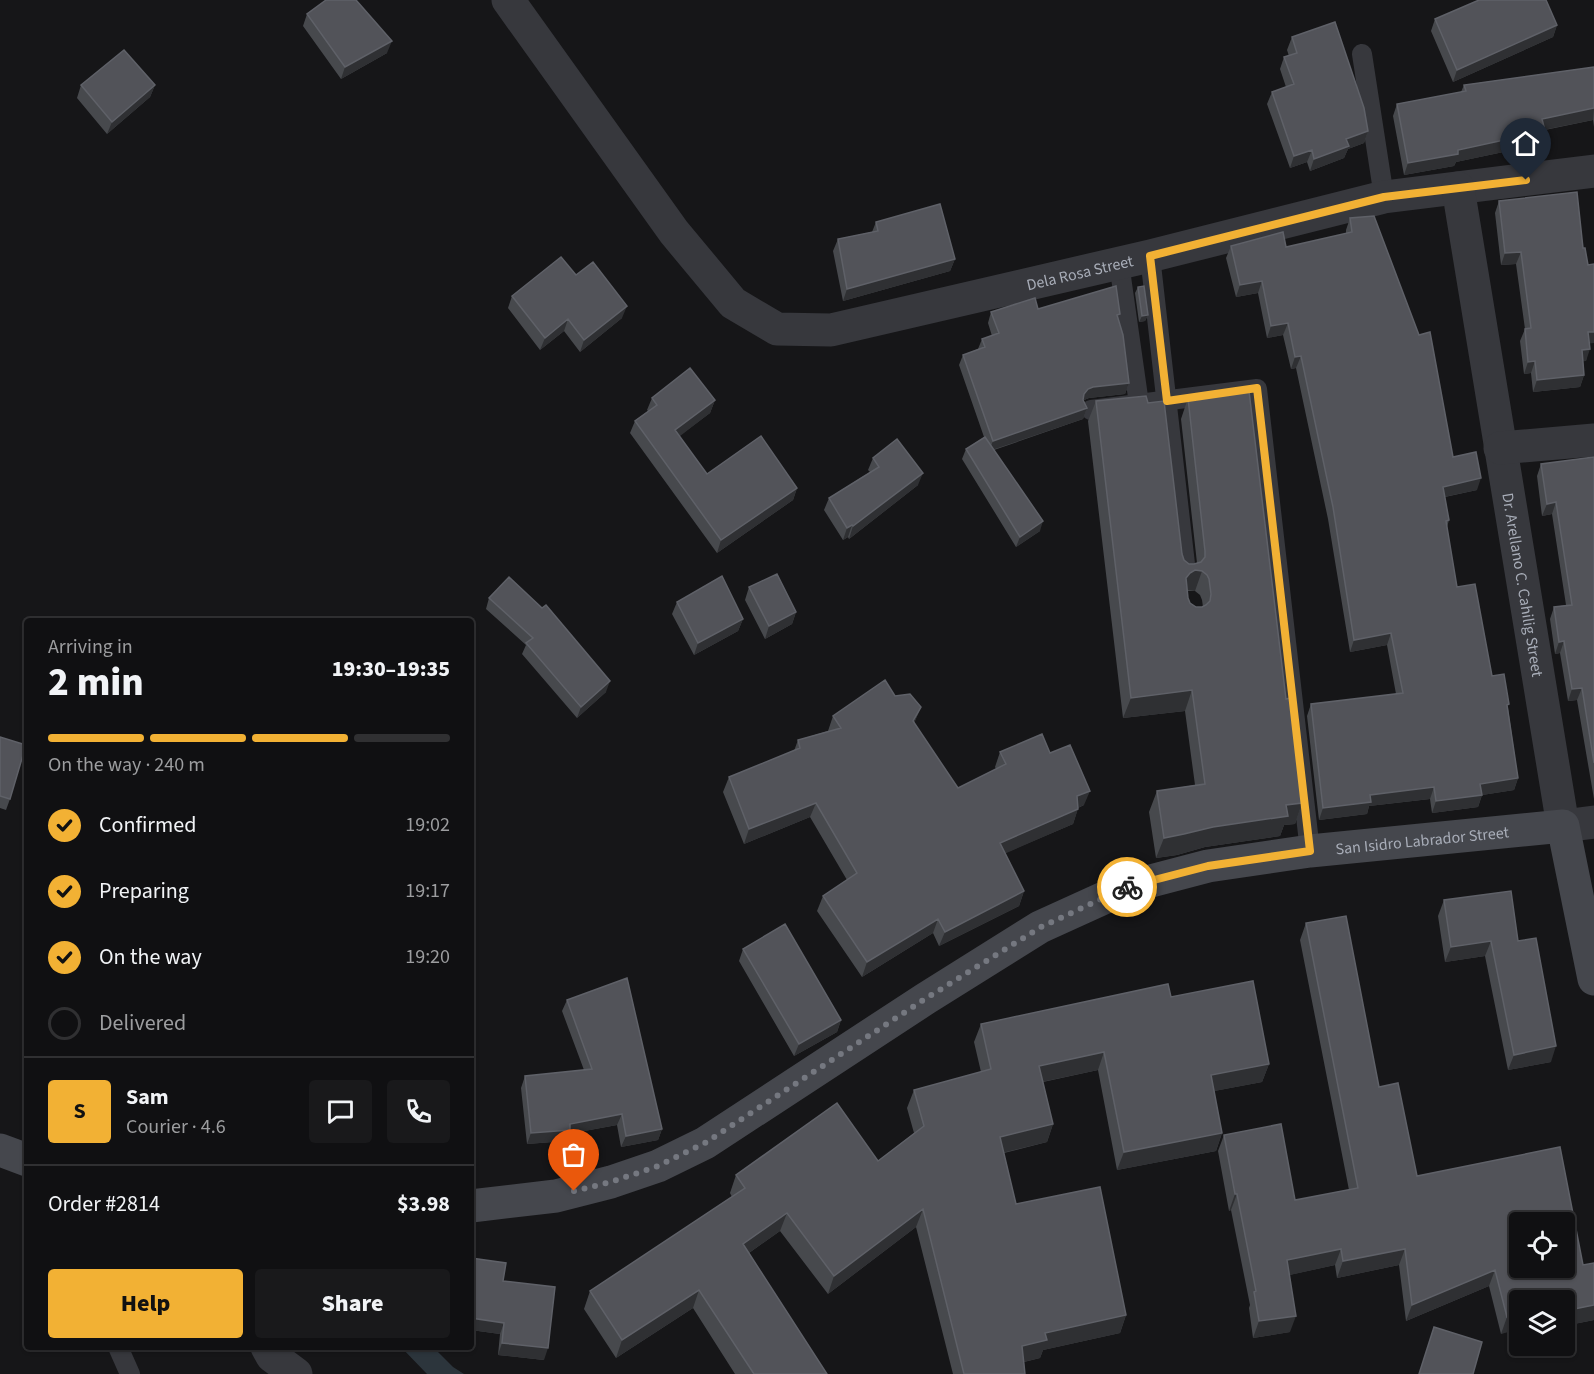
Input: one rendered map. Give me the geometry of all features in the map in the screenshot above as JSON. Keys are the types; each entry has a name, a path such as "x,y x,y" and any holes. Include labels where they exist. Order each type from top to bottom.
{"main road":[{"name":"San Isidro Labrador Street","path":"474,1206 556,1196 611,1182 658,1166 705,1143 925,999 1041,927 1128,886 1208,866 1310,851 1578,824"},
{"name":"Dr. Arellano C. Cahilig Street","path":"1578,824 1594,979"},
{"path":"0,1150 24,1159"}],"street":[{"name":"Dela Rosa Street","path":"508,0 674,232 733,303 777,329 831,330 1134,260 1384,197 1594,171"},
{"name":"Dr. Arellano C. Cahilig Street","path":"1458,189 1500,448 1578,824"},
{"path":"1500,448 1594,440"},
{"path":"269,1350 272,1356 296,1374"}],"lane":[{"path":"1362,54 1384,197"},
{"path":"1134,260 1167,401 1186,573"},
{"path":"1134,260 1139,404"},
{"path":"1091,410 1257,388 1310,851"},
{"path":"119,1350 130,1374"}],"shaded area":[{"path":"404,1350 436,1350 453,1367 464,1374 427,1374"}],"building":[{"path":"326,0 356,0 392,41 345,67 307,14"},
{"path":"1479,0 1546,0 1557,25 1457,70 1435,19"},
{"path":"1335,22 1364,108 1368,131 1346,139 1349,146 1314,159 1312,150 1294,156 1272,92 1294,84 1284,57 1297,53 1292,37"},
{"path":"124,50 155,85 112,122 81,85"},
{"path":"1594,67 1594,108 1542,119 1545,131 1458,150 1458,154 1408,163 1397,104 1466,91 1464,85"},
{"path":"1577,192 1583,248 1585,248 1588,265 1594,264 1594,332 1588,332 1590,349 1582,350 1584,375 1537,380 1535,361 1528,362 1525,329 1531,328 1521,252 1505,253 1499,201"},
{"path":"940,204 955,259 847,289 838,239 878,231 876,222"},
{"path":"1374,216 1419,335 1430,332 1453,457 1476,452 1481,478 1443,487 1449,520 1446,521 1457,587 1475,584 1492,676 1504,674 1518,778 1480,784 1482,795 1436,801 1434,787 1370,795 1371,802 1323,808 1311,704 1403,693 1391,633 1354,640 1333,507 1301,356 1295,357 1288,323 1271,326 1262,281 1240,285 1231,246 1283,232 1286,247 1352,232 1350,218"},
{"path":"561,257 576,275 593,262 627,306 584,340 568,319 545,338 512,296"},
{"path":"1116,286 1120,314 1117,315 1123,335 1129,383 1088,389 1083,400 1087,408 993,441 963,355 985,347 982,339 999,333 991,312 1035,298 1038,309"},
{"path":"1144,286 1148,315 1142,316 1138,287"},
{"path":"690,368 715,400 675,430 707,474 761,436 797,488 721,540 635,421 657,405 652,398"},
{"path":"1249,391 1286,699 1290,698 1302,803 1286,805 1288,816 1213,827 1164,838 1157,791 1205,784 1192,690 1131,698 1096,401 1146,396 1148,403 1164,401 1182,554 1184,560 1189,564 1194,564 1201,562 1205,557 1205,551 1188,398","holes":["1195,570 1202,571 1209,579 1210,601 1202,607 1196,607 1190,603 1188,598 1186,578"]},
{"path":"985,437 1043,521 1020,537 966,449"},
{"path":"897,439 923,473 853,526 847,528 829,498 879,467 873,458"},
{"path":"1594,457 1594,763 1582,688 1572,689 1564,641 1559,642 1554,607 1572,605 1556,502 1547,504 1541,464"},
{"path":"777,574 796,612 769,626 749,587"},
{"path":"722,576 743,619 698,643 677,602"},
{"path":"509,577 542,608 546,605 610,681 581,707 526,643 533,638 489,598"},
{"path":"885,680 895,696 910,694 921,707 913,721 958,788 1006,764 1000,752 1042,734 1050,753 1070,745 1090,791 1077,796 1078,809 1000,843 1024,891 945,932 938,919 867,962 823,896 857,873 816,803 749,829 729,777 800,748 798,740 841,728 833,716"},
{"path":"0,737 24,744 24,752 10,799 0,796"},
{"path":"1511,891 1518,941 1536,938 1556,1046 1514,1055 1491,941 1451,947 1444,900"},
{"path":"1346,916 1379,1087 1398,1083 1417,1176 1560,1147 1573,1212 1509,1212 1509,1278 1575,1278 1575,1224 1583,1265 1594,1263 1594,1305 1575,1309 1575,1290 1509,1290 1509,1317 1507,1317 1495,1270 1412,1305 1405,1249 1343,1261 1341,1249 1287,1260 1296,1316 1259,1321 1254,1292 1256,1291 1224,1135 1281,1124 1295,1200 1358,1188 1306,923"},
{"path":"785,924 841,1020 799,1044 743,949"},
{"path":"627,978 662,1129 626,1136 622,1114 570,1124 570,1130 531,1133 525,1076 592,1069 567,1000"},
{"path":"1253,981 1269,1064 1211,1075 1222,1133 1124,1152 1104,1052 1039,1066 1053,1124 1000,1137 1016,1204 1100,1187 1126,1315 1045,1333 1047,1340 1022,1346 1025,1374 964,1374 923,1209 834,1276 787,1213 743,1244 827,1374 754,1374 699,1290 622,1340 590,1291 745,1188 736,1175 837,1103 878,1161 924,1126 914,1090 991,1069 981,1024 1168,984 1171,997"},
{"path":"474,1258 506,1263 503,1281 555,1287 548,1348 502,1343 504,1323 474,1318"},
{"path":"1434,1327 1482,1342 1473,1374 1419,1374"}],"way so far":[{"path":"574,1191 611,1182 658,1166 705,1143 925,999 1041,927 1127,887"}],"route":[{"path":"1127,887 1208,866 1310,851 1257,388 1167,401 1150,256 1384,197 1526,180"}]}
